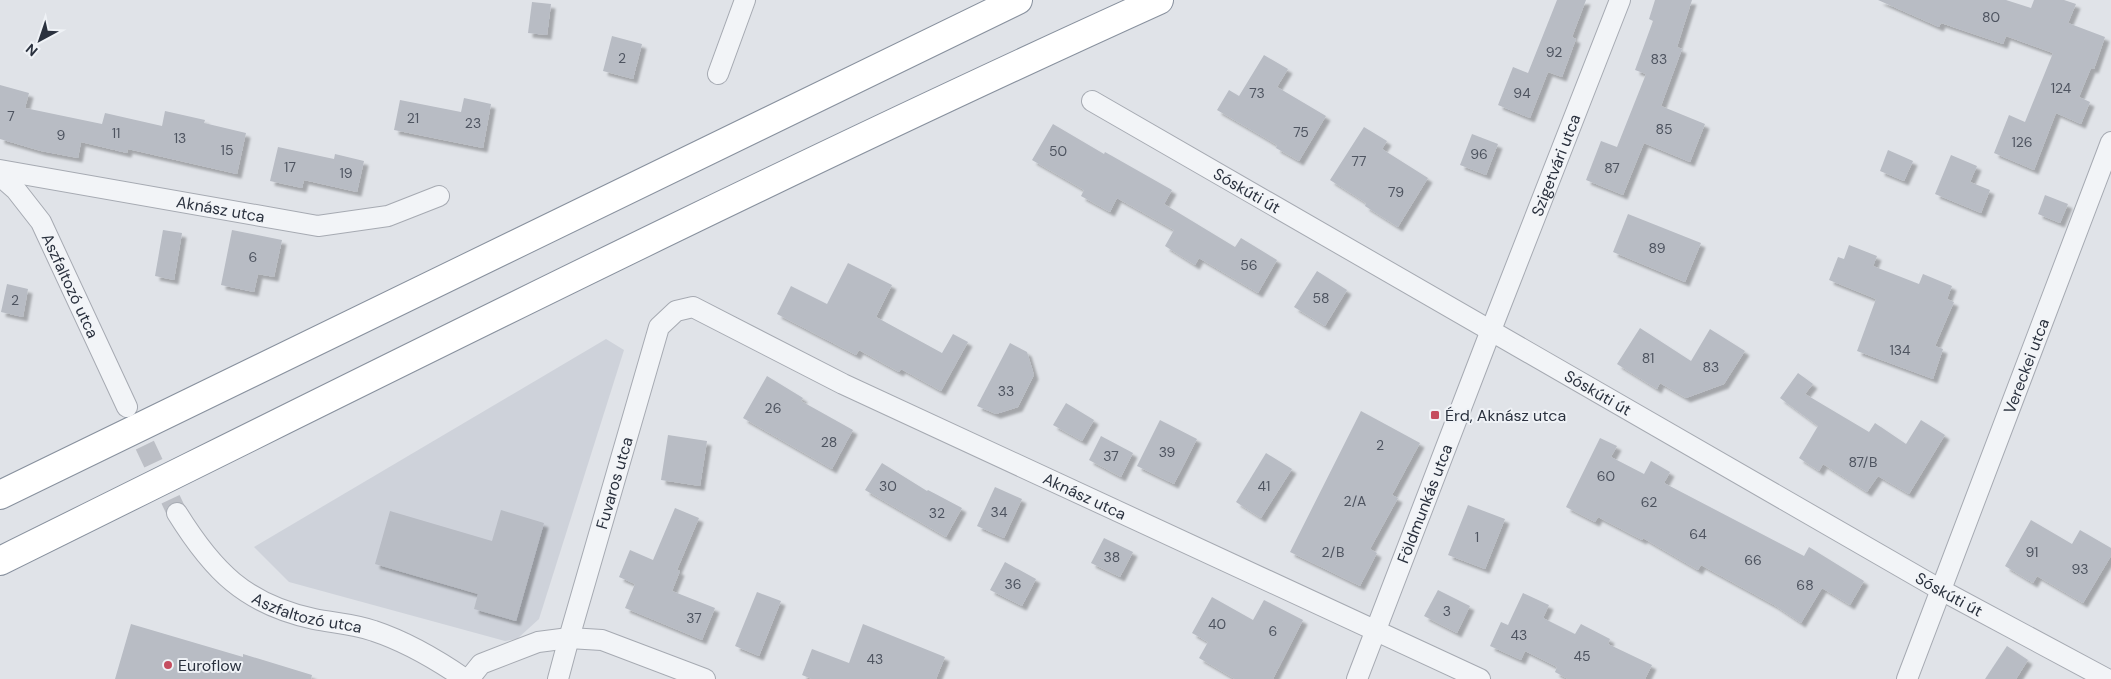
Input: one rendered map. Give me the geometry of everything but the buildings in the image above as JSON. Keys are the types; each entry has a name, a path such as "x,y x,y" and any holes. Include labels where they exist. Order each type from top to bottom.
{"highway":[{"path":"0,495 1018,0"},
{"path":"0,561 660,236 908,116 1159,0"}],"street":[{"path":"718,74 745,0"},
{"name":"Szigetvári utca","path":"1491,330 1620,0"},
{"name":"Sóskúti út","path":"1092,101 1941,590 2107,679"},
{"name":"Vereckei utca","path":"1907,679 2111,142"},
{"name":"Aknász utca","path":"0,170 318,226 388,216 439,196"},
{"name":"Aszfaltozó utca","path":"0,176 16,190 41,222 127,407"},
{"name":"Aknász utca","path":"693,307 843,384 1480,679"},
{"name":"Fuvaros utca","path":"558,679 568,638 659,327 676,311 693,307"},
{"name":"Földmunkás utca","path":"1357,679 1491,330"},
{"name":"Aszfaltozó utca","path":"177,513 206,556 226,576 252,597 286,611 313,619 373,630 397,639 434,658 465,679"},
{"path":"469,679 481,664 538,642 568,638 602,640 705,679"}],"shaded area":[{"path":"606,339 624,350 539,619 517,639 505,641 289,582 254,547"}],"tunnel":[{"path":"132,418 177,513"}],"place":[{"name":"Érd, Aknász utca","path":"1435,415"},
{"name":"Euroflow","path":"168,665"}]}
